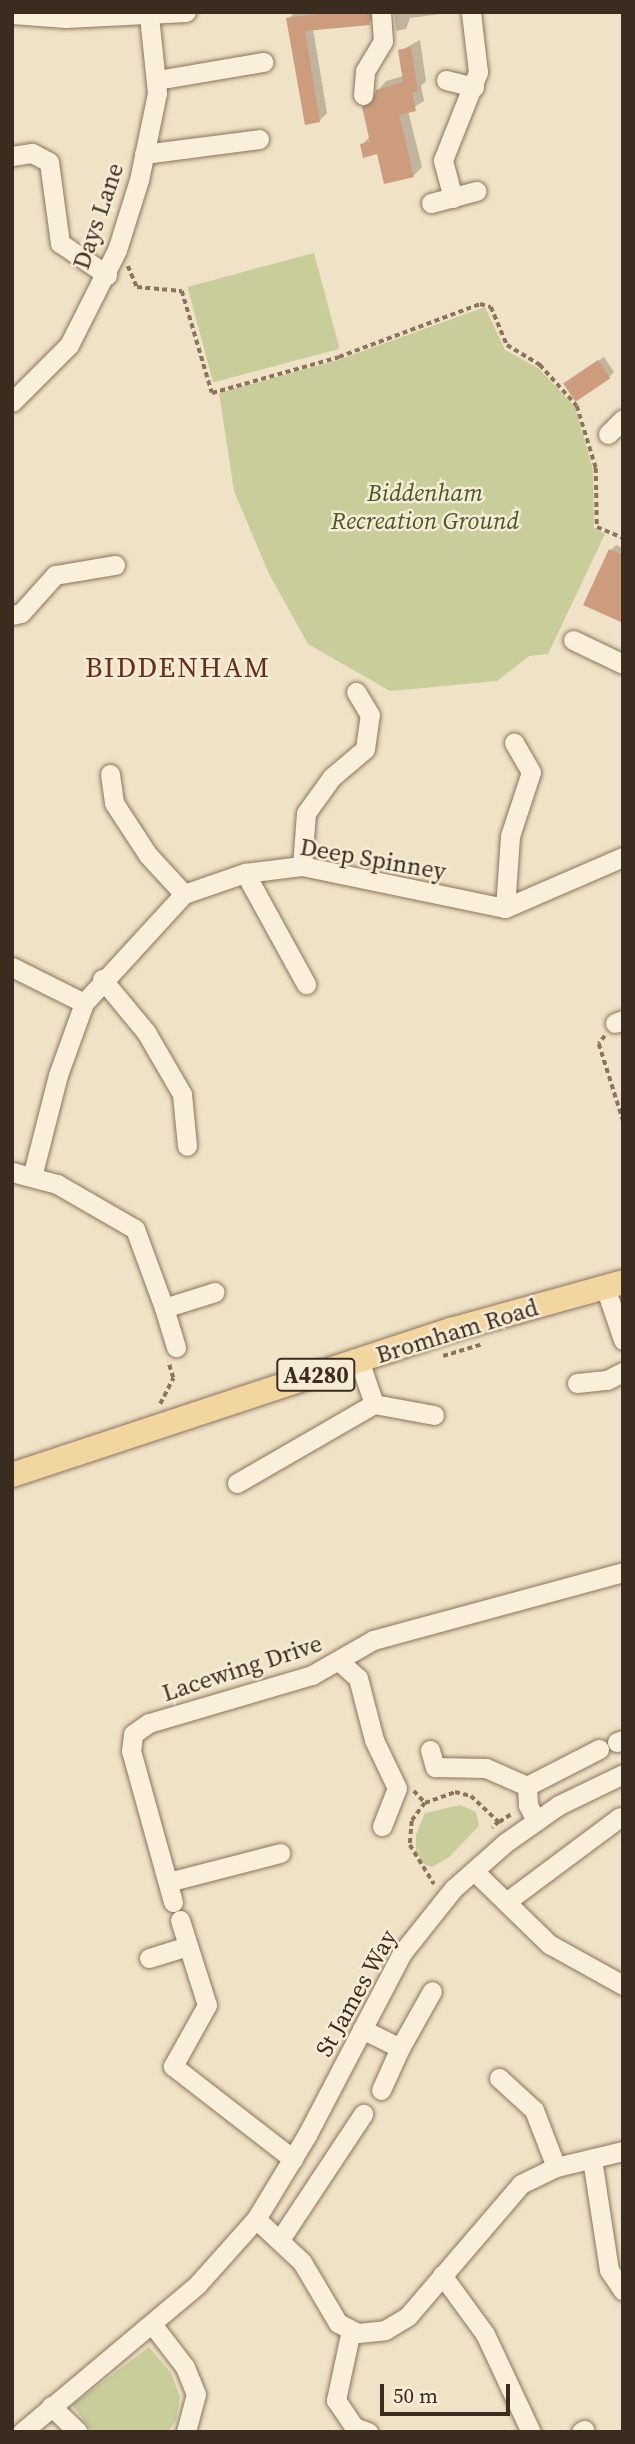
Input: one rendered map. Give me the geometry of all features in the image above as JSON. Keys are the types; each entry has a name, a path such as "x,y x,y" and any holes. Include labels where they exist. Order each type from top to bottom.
{"main road":[{"name":"Bromham Road","path":"12,1475 359,1360 614,1284"}],"street":[{"path":"12,14 149,16 186,12"},
{"path":"363,95 365,71 383,41 381,12"},
{"path":"453,198 443,160 445,146 474,87 479,55 471,12"},
{"name":"Days Lane","path":"12,402 69,345 107,275 117,250 144,154 156,80 149,16"},
{"path":"156,80 263,62"},
{"path":"446,80 474,87"},
{"path":"144,154 259,139"},
{"path":"12,156 32,153 50,162 60,243 107,275"},
{"path":"431,204 476,191"},
{"path":"608,434 623,419"},
{"path":"12,615 21,613 55,575 115,565"},
{"path":"573,640 623,664"},
{"path":"302,866 306,813 332,777 365,749 370,715 356,692"},
{"path":"513,742 531,772 510,836 505,908 623,857"},
{"path":"110,774 114,803 148,855 184,894"},
{"name":"Deep Spinney","path":"32,1177 58,1075 84,1003 102,979 184,894 245,873 302,866 505,908"},
{"path":"245,873 306,984"},
{"path":"12,967 84,1003"},
{"path":"102,979 146,1032 182,1094 187,1146"},
{"path":"12,1172 57,1184 135,1230 176,1347"},
{"path":"614,1284 623,1340"},
{"path":"164,1308 215,1292"},
{"path":"359,1360 374,1404"},
{"path":"577,1383 607,1380 623,1373"},
{"path":"237,1483 374,1404 434,1415"},
{"name":"Lacewing Drive","path":"168,1882 131,1751 133,1734 149,1723 312,1675 340,1662 373,1640 623,1572"},
{"path":"340,1662 358,1678 374,1740 397,1788 382,1826"},
{"path":"527,1786 599,1749"},
{"path":"430,1750 435,1767 486,1768 527,1786"},
{"name":"St James Way","path":"22,2432 197,2285 256,2219 293,2159 402,1953 474,1871 536,1821 623,1774"},
{"path":"527,1786 528,1805 536,1821"},
{"path":"506,1902 620,1817"},
{"path":"280,1853 168,1882 207,2005 173,2066 293,2159"},
{"path":"474,1871 549,1944 623,1985"},
{"path":"149,1958 188,1946"},
{"path":"381,2090 400,2048 432,1991"},
{"path":"362,2029 400,2048"},
{"path":"499,2078 534,2110 556,2167"},
{"path":"281,2238 363,2113"},
{"path":"256,2219 281,2238 302,2262 338,2323 358,2333 385,2330 408,2316 521,2184 556,2167 623,2151"},
{"path":"592,2159 609,2270 623,2291"},
{"path":"442,2275 485,2334 531,2432"},
{"path":"152,2324 185,2367 196,2394 187,2432"},
{"path":"351,2330 340,2368 336,2400 354,2427 364,2431"},
{"path":"51,2406 78,2432"}],"path":[{"path":"117,250 137,287 182,291 212,393 339,357 480,304 491,307 507,345 540,365 577,406 596,468 597,527 623,538"},
{"path":"619,1022 599,1044 623,1121"},
{"path":"157,1409 173,1378 165,1351 176,1347"},
{"path":"408,1784 425,1803"},
{"path":"442,1876 432,1885 410,1845 412,1821 425,1803 455,1792 471,1796 499,1822 489,1831"}],"green space":[{"path":"314,253 340,349 213,383 187,287"},
{"name":"Biddenham Recreation Ground","path":"485,307 505,350 538,368 575,407 593,470 594,528 605,534 548,654 529,656 497,681 390,691 308,644 269,574 234,491 219,393 338,360"},
{"path":"460,1805 476,1812 479,1826 448,1858 432,1867 424,1864 416,1851 416,1835 425,1813"},
{"path":"149,2347 171,2373 180,2397 176,2421 168,2432 93,2432 72,2405"}],"building":[{"path":"334,12 369,12 370,25 305,31 320,122 305,125 286,18"},
{"path":"411,47 418,91 412,93 416,111 399,115 414,177 384,184 377,154 363,158 360,144 370,142 362,107 373,102 376,90 403,82 398,50"},
{"path":"598,360 610,378 575,402 563,383"},
{"path":"609,549 623,555 623,623 583,605"}],"district":[{"name":"BIDDENHAM","path":"178,667"}]}
